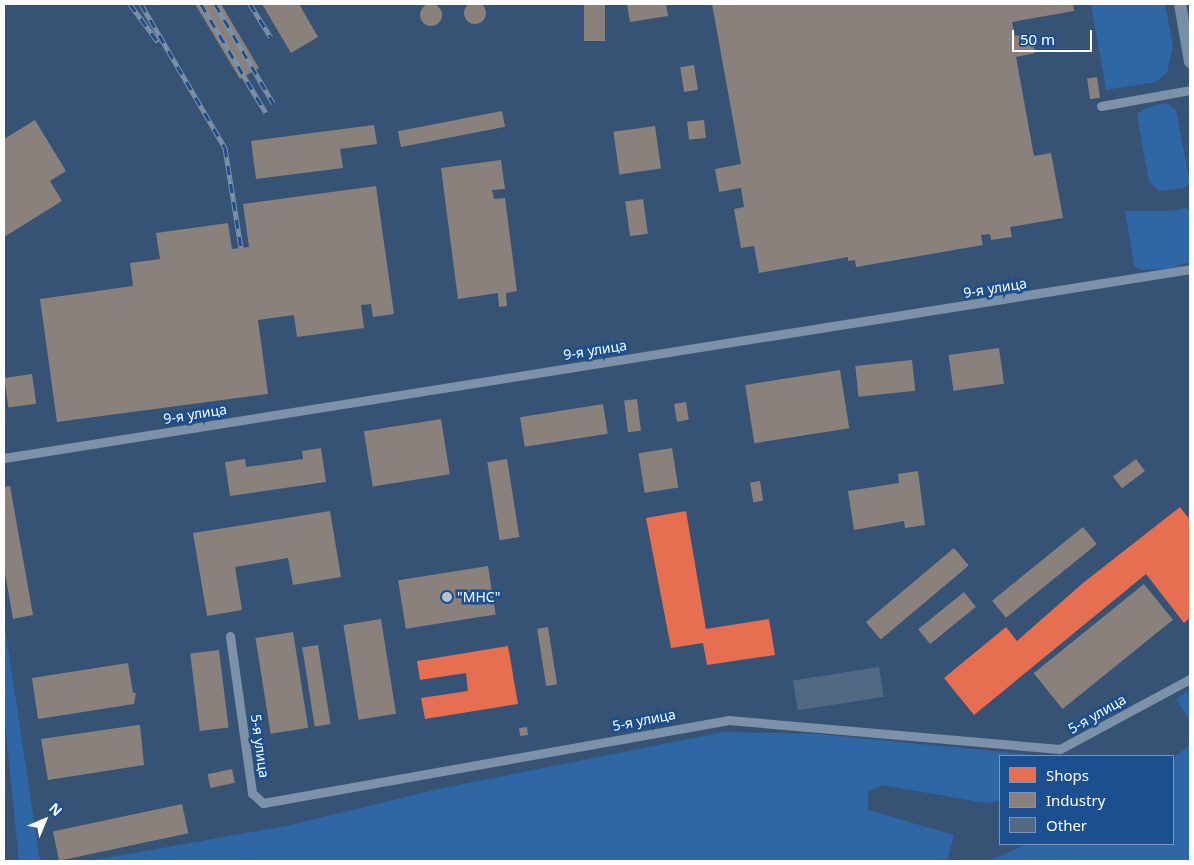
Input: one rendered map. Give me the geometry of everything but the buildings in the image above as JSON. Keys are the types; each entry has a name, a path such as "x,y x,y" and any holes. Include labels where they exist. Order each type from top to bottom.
{"main road":[{"path":"1180,4 1190,62"}],"street":[{"path":"1101,106 1190,90"},
{"name":"9-я улица","path":"4,458 1190,269"},
{"name":"5-я улица","path":"230,636 252,793 264,803 728,720 1060,749 1190,679"}],"shaded area":[{"path":"1091,4 1165,4 1173,46 1167,73 1156,82 1106,90"},
{"path":"1166,103 1176,110 1190,183 1184,188 1160,191 1149,182 1137,114 1144,109"},
{"path":"1185,208 1190,210 1190,262 1167,269 1141,270 1134,266 1125,211 1174,211"},
{"path":"4,623 40,861 19,861 4,714"},
{"path":"1190,690 1190,721 1176,699"},
{"path":"724,732 818,734 1033,755 999,755 999,801 985,803 882,785 868,792 868,810 954,835 947,861 89,861 286,826 443,788"},
{"path":"1190,745 1190,861 989,861 1024,845 1174,845 1174,757"}],"railway":[{"path":"130,4 158,42"},
{"path":"141,4 225,148 241,248"},
{"path":"201,4 266,113"},
{"path":"215,4 273,103"},
{"path":"250,4 271,37"}],"place":[{"name":"\"МНС\"","path":"447,597"}]}
